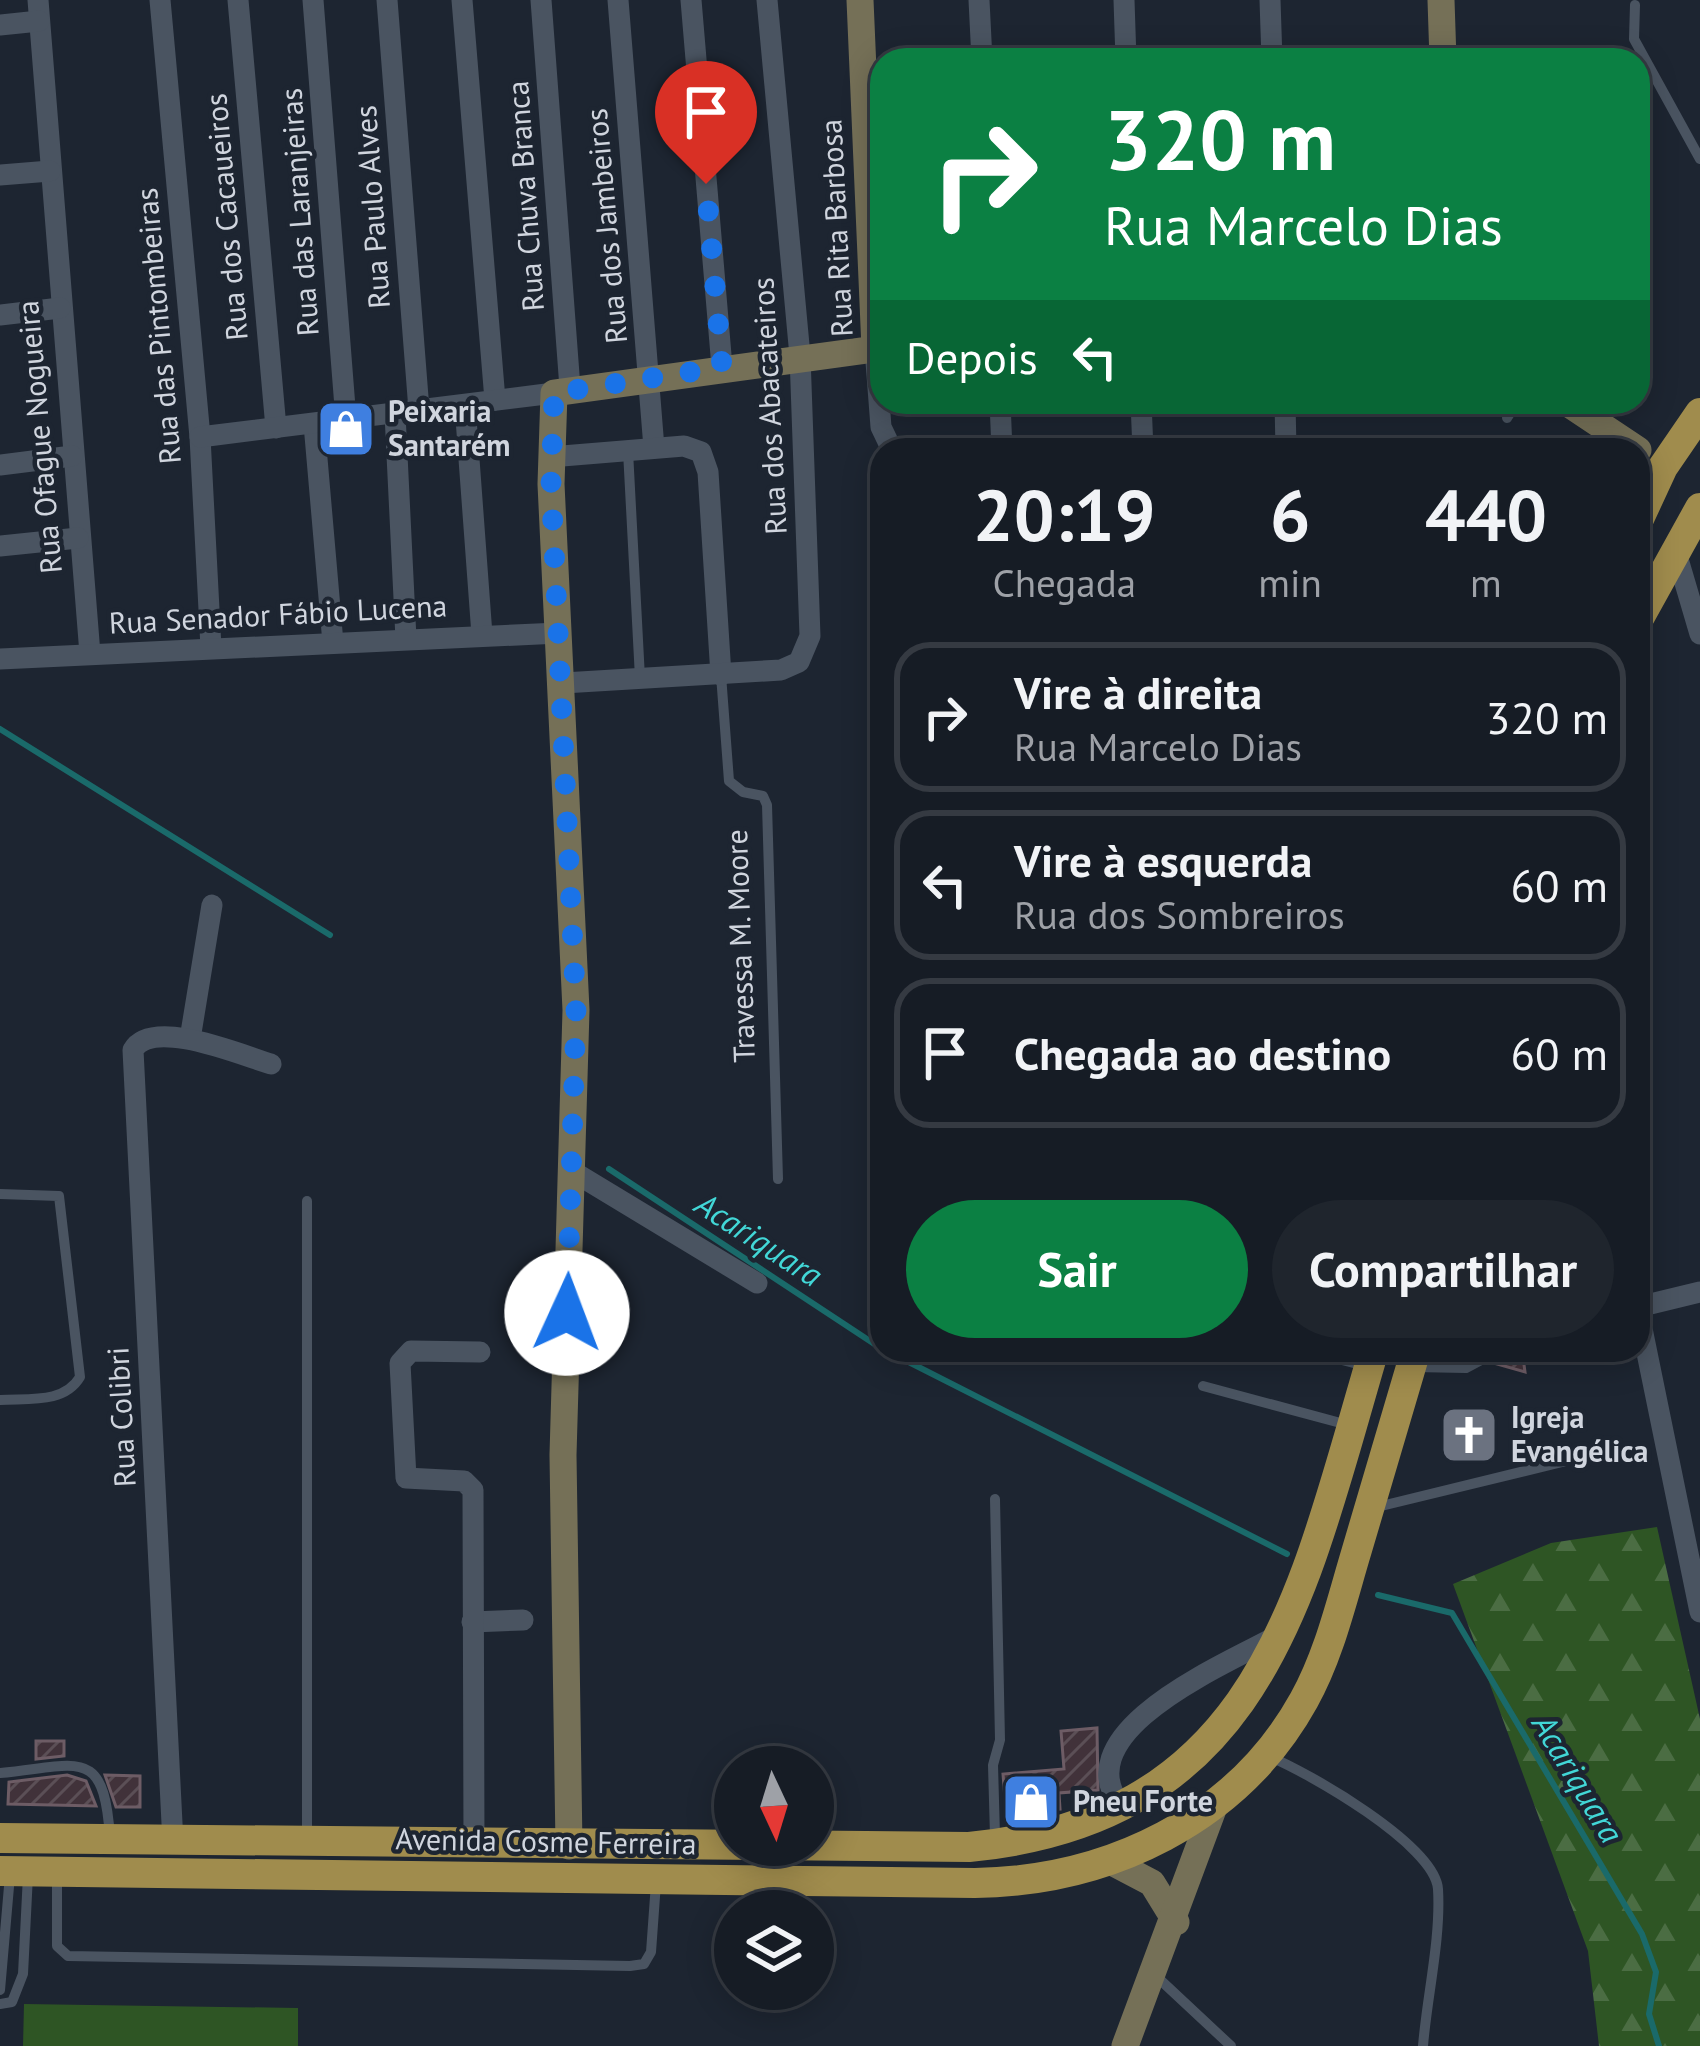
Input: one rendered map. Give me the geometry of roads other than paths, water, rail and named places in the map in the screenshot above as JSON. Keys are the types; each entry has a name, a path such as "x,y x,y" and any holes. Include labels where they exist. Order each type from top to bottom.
{"main road":[{"path":"1650,453 1700,413"},
{"path":"1650,596 1700,508"},
{"name":"Avenida Cosme Ferreira","path":"0,1838 474,1846 1024,1842 1121,1806 1155,1788 1204,1745 1285,1632 1370,1362"},
{"name":"Avenida Cosme Ferreira","path":"24,1872 1025,1882 1112,1862 1215,1804 1264,1754 1303,1703 1319,1670 1413,1362"}],"street":[{"name":"Rua das Pintombeiras","path":"160,0 200,437 211,648"},
{"name":"Rua dos Cacaueiros","path":"238,0 276,428"},
{"name":"Rua das Laranjeiras","path":"313,0 346,419"},
{"name":"Rua Paulo Alves","path":"387,0 419,410"},
{"path":"463,0 495,400"},
{"name":"Rua Chuva Branca","path":"542,0 562,390"},
{"name":"Rua dos Jambeiros","path":"618,0 654,448"},
{"path":"691,0 722,367"},
{"name":"Rua dos Abacateiros","path":"721,676 782,670 799,662 810,636 800,356 767,0"},
{"name":"Rua Rita Barbosa","path":"860,0 870,233"},
{"path":"979,0 981,48"},
{"path":"1124,0 1126,48"},
{"path":"1270,0 1272,48"},
{"path":"1441,0 1443,48"},
{"path":"0,25 39,10"},
{"name":"Rua Ofague Nogueira","path":"39,10 90,654"},
{"path":"0,175 50,171"},
{"path":"0,315 60,308"},
{"path":"200,437 870,349"},
{"path":"562,390 550,457 576,1010 563,1455 568,1846"},
{"path":"465,405 482,635"},
{"path":"395,414 406,639"},
{"path":"1584,414 1619,438"},
{"path":"314,424 333,643"},
{"name":"Travessa M. Moore","path":"654,448 684,446 701,452 709,478 721,676"},
{"path":"550,457 654,448"},
{"path":"0,465 72,456"},
{"path":"0,546 78,538"},
{"path":"1675,546 1700,634"},
{"name":"Rua Senador Fábio Lucena","path":"0,659 560,633"},
{"path":"562,683 721,676"},
{"path":"190,1039 212,905"},
{"name":"Rua Colibri","path":"173,1844 132,1056 142,1039 190,1039 271,1064"},
{"path":"572,1171 757,1283"},
{"path":"1650,1305 1700,1292"},
{"path":"474,1846 473,1490 464,1481 406,1478 400,1363 411,1351 480,1352"},
{"path":"1650,1356 1690,1517 1700,1612"},
{"path":"472,1622 523,1620"},
{"path":"1121,1806 1111,1793 1109,1768 1126,1728 1285,1632"},
{"path":"1125,2046 1175,1922 1215,1804"},
{"path":"1112,1862 1152,1883 1175,1922"}],"lane":[{"path":"1635,5 1634,39 1639,48"},
{"path":"1650,68 1700,159"},
{"path":"1507,418 1509,414"},
{"path":"628,451 640,678"},
{"name":"Travessa M. Moore","path":"721,676 729,781 743,792 763,796 767,805 778,1179"},
{"path":"0,1194 59,1196 80,1377 72,1390 59,1396 0,1400"},
{"path":"307,1201 307,1844"},
{"path":"1431,1362 1466,1368 1477,1362"},
{"path":"1203,1386 1351,1425"},
{"path":"1369,1509 1604,1452"},
{"path":"994,1499 1000,1740 993,1765 995,1845"},
{"path":"1264,1754 1304,1771 1428,1859 1438,1886 1423,2046"},
{"path":"0,1773 80,1766 98,1774 107,1791 110,1841"},
{"path":"24,1872 57,1946 68,1956 630,1966 644,1964 651,1952 656,1880"},
{"path":"0,1990 24,1872"},
{"path":"0,2004 12,2002 23,1974 24,1872"},
{"path":"1154,1976 1232,2046"}],"waterway":[{"path":"0,729 330,935"},
{"name":"Acariquara","path":"609,1169 870,1341"},
{"name":"Acariquara","path":"909,1362 1287,1554"},
{"name":"Acariquara","path":"1378,1595 1452,1613 1642,1934 1656,1972 1649,2014 1659,2046"}],"place":[{"name":"Peixaria Santarém","path":"346,429"},
{"name":"Igreja Evangélica","path":"1469,1435"},
{"name":"Pneu Forte","path":"1031,1802"}]}
